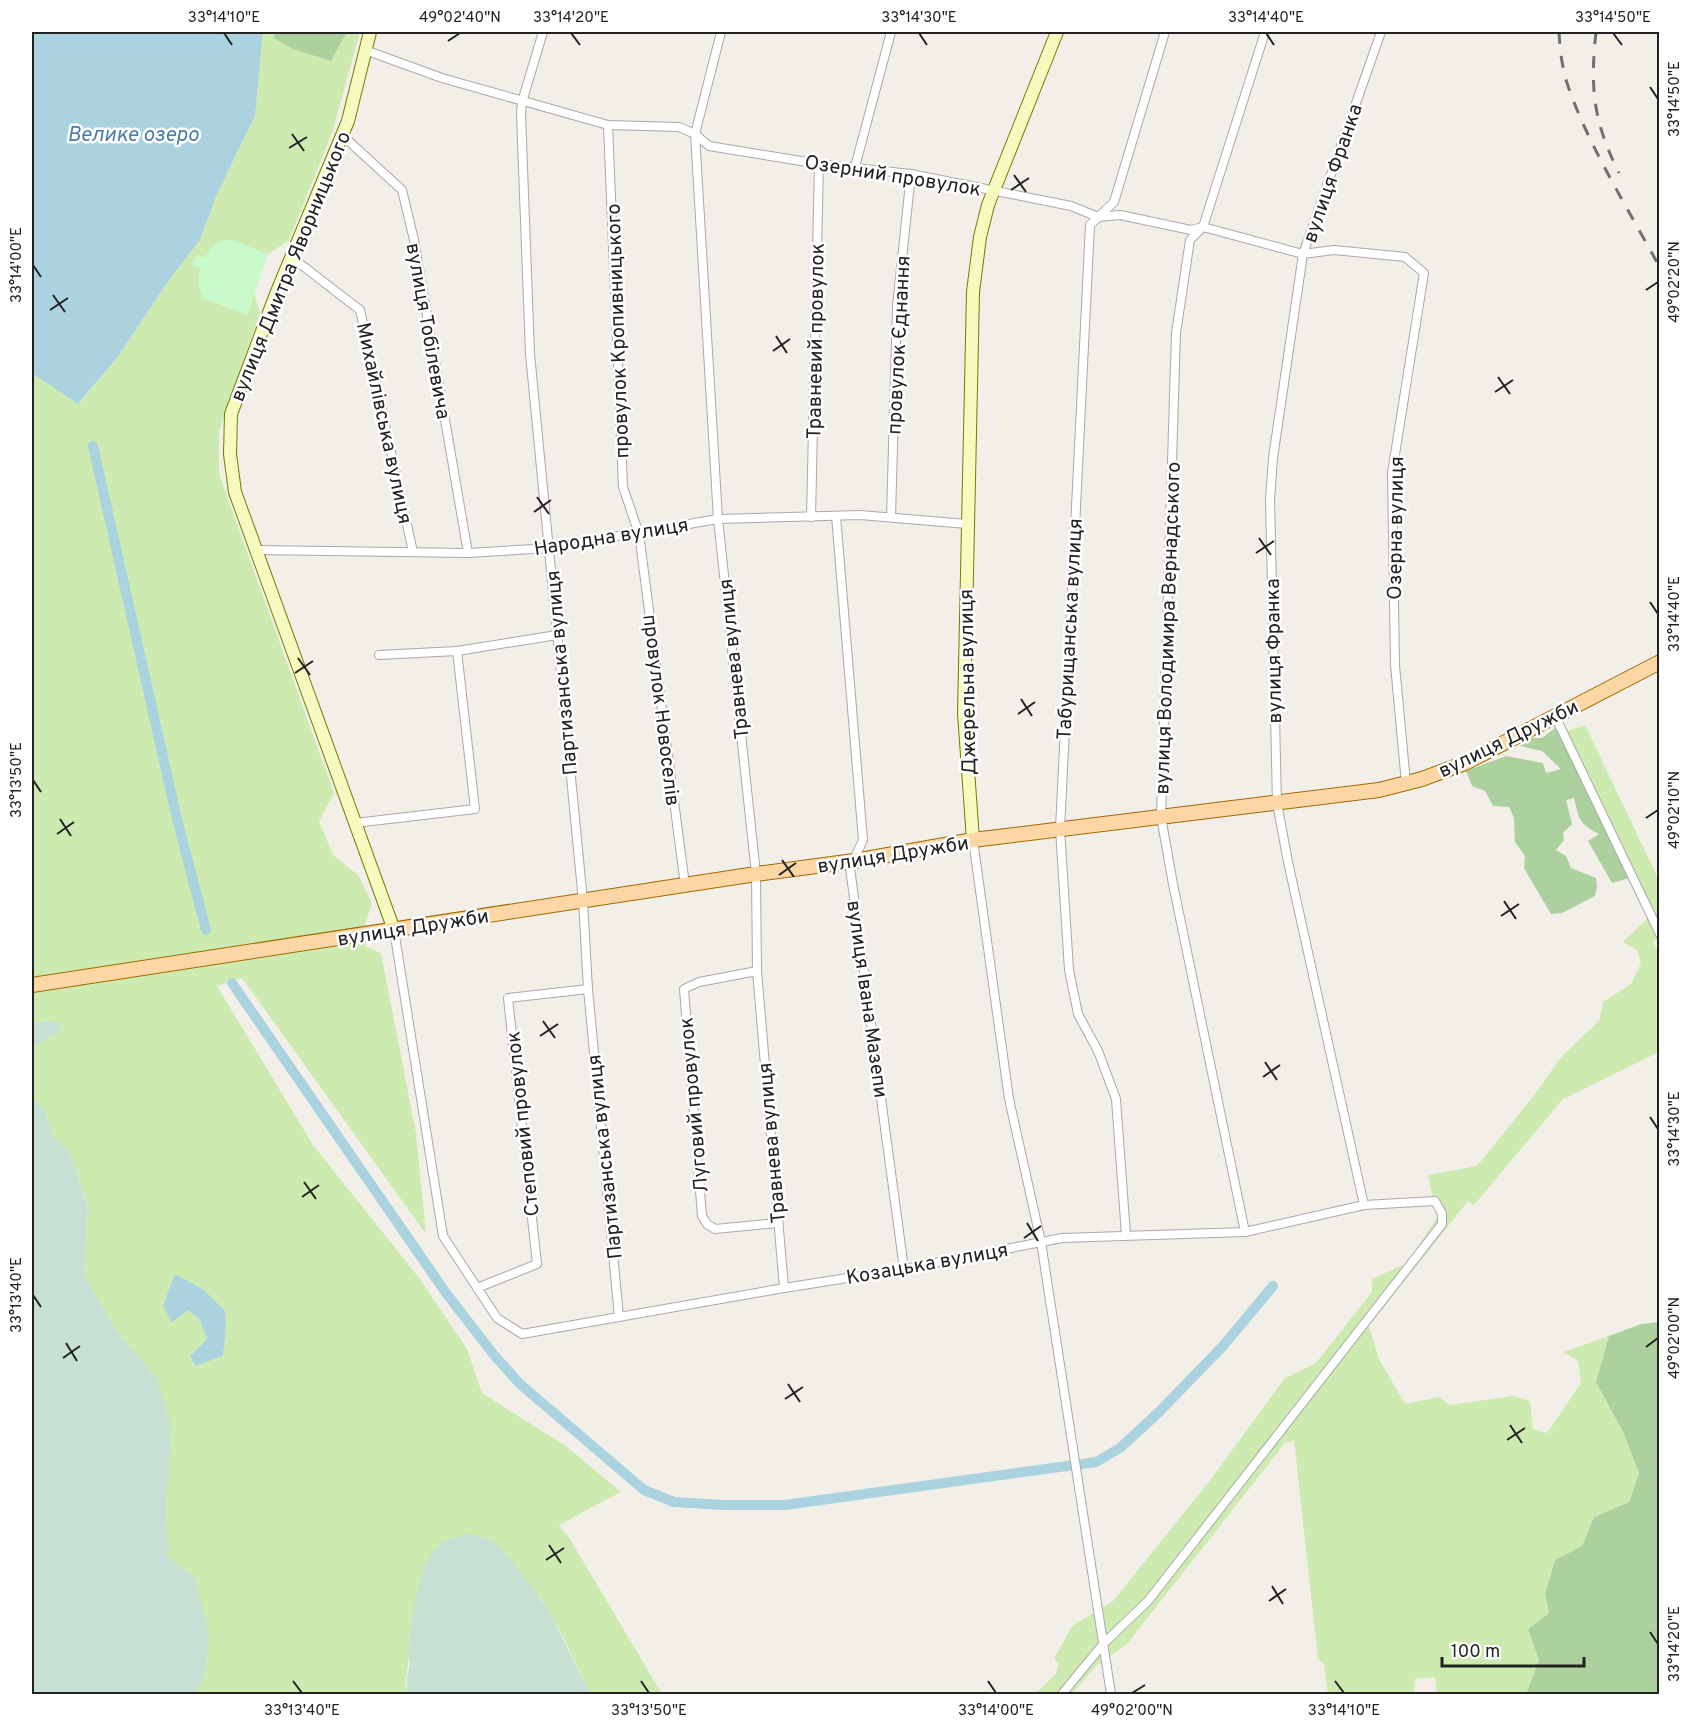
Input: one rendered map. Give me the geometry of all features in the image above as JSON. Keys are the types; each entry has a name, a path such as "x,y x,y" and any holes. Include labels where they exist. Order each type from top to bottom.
{"main road":[{"name":"вулиця Дмитра Яворницького","path":"370,32 348,121 290,256 231,414 230,454 235,492 394,930"},
{"name":"Джерельна вулиця","path":"973,840 964,713 973,292 980,237 988,205 1058,32"},
{"name":"вулиця Дружби","path":"32,986 756,874 854,861 973,840 1379,790 1465,763 1659,662"}],"street":[{"name":"Партизанська вулиця","path":"543,32 522,102 521,114 530,354 620,1317"},
{"name":"Травнева вулиця","path":"721,32 695,134 718,519 756,874 758,971 784,1288"},
{"path":"855,167 891,32"},
{"name":"Табурищанська вулиця","path":"1126,1235 1116,1099 1098,1050 1078,1014 1069,970 1060,829 1090,225 1114,202 1165,32"},
{"name":"вулиця Володимира Вернадського","path":"1245,1232 1161,817 1176,333 1190,240 1203,227 1265,32"},
{"name":"вулиця Франка","path":"1364,1205 1276,803 1270,500 1273,458 1303,254 1381,32"},
{"name":"Озерний провулок","path":"365,50 442,78 608,125 679,128 695,134 709,146 819,164 911,174 1071,206 1098,217 1120,215 1191,230 1203,227 1303,254 1334,250 1405,257 1424,273"},
{"name":"провулок Кропивницького","path":"608,125 623,487 639,534"},
{"name":"вулиця Тобілевича","path":"342,135 402,190 414,240 468,553"},
{"name":"Травневий провулок","path":"811,517 819,164"},
{"name":"провулок Єднання","path":"891,517 897,306 911,174"},
{"name":"Михайлівська вулиця","path":"290,256 360,310 413,552"},
{"name":"Озерна вулиця","path":"1406,783 1395,665 1392,473 1424,273"},
{"name":"вулиця Івана Мазепи","path":"836,516 863,840 850,868 904,1269"},
{"name":"Народна вулиця","path":"256,550 468,553 549,548 718,519 891,517 967,524"},
{"name":"провулок Новоселів","path":"639,534 685,885"},
{"path":"379,655 457,651 557,636"},
{"path":"355,823 475,809 457,651"},
{"path":"1555,716 1659,934"},
{"name":"Джерельна вулиця","path":"973,840 1009,1099 1041,1242 1104,1643"},
{"name":"вулиця Дмитра Яворницького","path":"394,930 443,1236 497,1318"},
{"name":"Луговий провулок","path":"758,971 699,982 684,989 702,1216 706,1224 715,1229 777,1223"},
{"name":"Степовий провулок","path":"477,1288 537,1264 508,998 588,989"},
{"name":"Козацька вулиця","path":"497,1318 522,1334 904,1269 1062,1238 1245,1232 1364,1205 1435,1201 1442,1214 1442,1224 1148,1601 1104,1643"},
{"path":"1062,1695 1104,1643"},
{"path":"1104,1643 1111,1695"}],"green space":[{"path":"263,32 276,32 274,38 331,61 347,32 360,32 332,133 289,240 267,255 254,294 260,313 219,431 219,474 334,793 319,821 333,855 358,875 372,903 364,928 366,947 381,953 416,1133 426,1234 242,978 217,986 313,1145 420,1279 467,1349 482,1393 566,1446 621,1492 559,1525 570,1539 662,1694 590,1694 563,1637 542,1600 499,1545 417,1601 405,1685 409,1694 195,1694 204,1677 195,1578 168,1557 156,1378 113,1326 84,1275 88,1206 70,1154 53,1136 45,1112 32,1097 32,1048 61,1031 56,1021 32,1022 32,373 79,404 117,358 167,283 200,240 217,194 255,116","holes":["188,1310 226,1327 223,1356 194,1366 190,1356 207,1339 200,1320"]},
{"path":"276,32 347,32 331,61 293,49 273,38"},
{"path":"233,240 267,254 248,315 204,299 198,281 201,269 192,264 197,255 204,258 216,243"},
{"path":"1585,725 1659,880 1659,938 1653,942 1659,954 1659,1052 1563,1099 1474,1205 1468,1201 1369,1326 1379,1359 1405,1404 1439,1397 1449,1405 1513,1396 1530,1401 1533,1429 1547,1433 1581,1383 1578,1361 1563,1352 1609,1336 1596,1382 1623,1432 1639,1473 1629,1502 1594,1517 1582,1546 1555,1560 1545,1594 1549,1613 1528,1629 1539,1660 1526,1694 1437,1694 1435,1677 1415,1679 1414,1694 1328,1694 1324,1664 1318,1659 1294,1440 1285,1443 1127,1644 1096,1666 1072,1694 1035,1694 1056,1674 1059,1664 1054,1659 1072,1626 1113,1601 1211,1479 1285,1378 1316,1363 1372,1292 1372,1279 1407,1263 1437,1218 1428,1175 1477,1166 1535,1094 1561,1057 1599,1021 1603,1002 1631,984 1641,963 1637,950 1623,942 1653,910 1567,731"},
{"path":"1555,728 1630,878 1612,883 1588,841 1599,834 1587,827 1581,820 1574,798 1566,800 1572,824 1563,833 1564,840 1556,850 1566,856 1571,868 1596,878 1597,886 1595,896 1562,913 1551,914 1524,868 1525,856 1515,842 1514,818 1509,807 1493,806 1485,791 1472,786 1466,771 1506,756 1543,763 1546,773 1561,769 1542,751 1520,746 1532,738 1542,738"},
{"path":"57,1021 61,1031 32,1048 32,1022"},
{"path":"32,1097 45,1112 53,1136 70,1154 88,1207 84,1275 113,1326 156,1378 171,1426 166,1505 168,1557 195,1578 209,1636 204,1677 195,1694 32,1694"},
{"path":"1659,1322 1659,1694 1526,1694 1539,1660 1528,1629 1549,1613 1545,1594 1555,1560 1582,1546 1594,1517 1629,1502 1639,1473 1623,1432 1596,1382 1609,1336 1641,1324"},
{"path":"469,1534 489,1539 499,1545 535,1590 551,1615 590,1694 409,1694 407,1681 412,1624 417,1594 426,1565 442,1543"}],"water":[{"name":"Велике озеро","path":"32,32 263,32 255,116 217,194 200,240 167,283 117,358 78,404 32,373"},
{"path":"175,1274 204,1290 225,1311 223,1356 195,1366 190,1356 207,1339 200,1320 188,1310 172,1322 163,1306"}],"waterway":[{"path":"93,446 177,819 206,930"},
{"path":"232,983 446,1293 494,1355 520,1384 644,1490 674,1502 785,1505 1096,1462 1120,1448 1158,1413 1223,1346 1273,1286"}],"railway":[{"path":"1559,32 1564,72 1577,109 1610,178 1660,268"},
{"path":"1596,32 1593,70 1596,104 1604,137 1619,173"}]}
